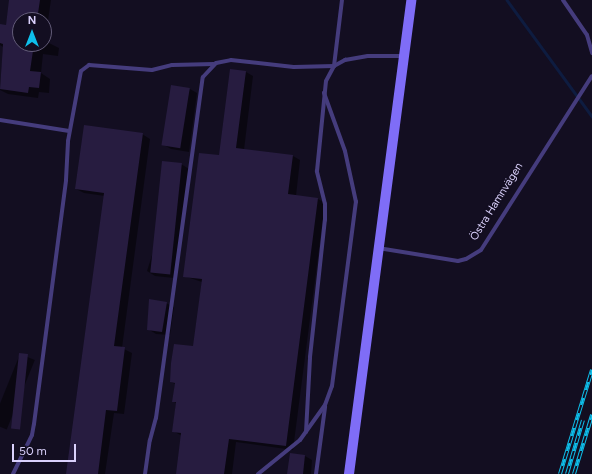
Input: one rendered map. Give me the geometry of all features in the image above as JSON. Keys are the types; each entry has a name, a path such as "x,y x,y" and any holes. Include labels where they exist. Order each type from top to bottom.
{"street":[{"path":"349,474 377,248 411,0"}],"lane":[{"path":"306,432 310,357 325,220 325,204 317,170 324,93 328,74 334,66 342,0"},
{"path":"563,0 587,35 592,53"},
{"path":"13,474 32,435 34,424 66,180 70,131 81,71 89,65 152,70 172,65 216,63 231,60 294,67 334,66 356,57 404,56"},
{"path":"145,474 150,440 156,418 199,94 203,77 216,63"},
{"name":"Östra Hamnvägen","path":"377,248 458,261 466,259 481,250 592,76"},
{"path":"316,474 325,405 332,386 356,202 345,151 324,93"},
{"path":"0,120 70,131"},
{"path":"258,474 284,455 306,432 325,405"}],"building":[{"path":"9,0 40,0 38,12 12,12 12,52 33,52 30,71 41,72 39,88 29,87 28,93 0,89 3,44 0,43 0,24 6,25"},
{"path":"230,69 246,71 236,148 293,155 288,194 318,198 286,446 229,439 224,474 176,474 181,433 172,432 176,402 172,402 175,383 170,382 171,363 174,344 193,346 202,279 183,277 199,153 219,155"},
{"path":"171,85 190,88 180,148 161,145"},
{"path":"84,125 143,133 114,346 125,347 117,411 106,410 98,474 66,474 104,193 75,189"},
{"path":"162,161 182,163 170,274 150,272"},
{"path":"149,299 167,302 162,332 147,330"},
{"path":"19,353 28,354 20,430 11,429"},
{"path":"290,453 305,455 303,474 287,474"}],"waterway":[{"path":"507,0 592,116"}],"railway":[{"path":"560,474 592,370"},
{"path":"574,474 592,415"},
{"path":"567,474 583,420"}]}
